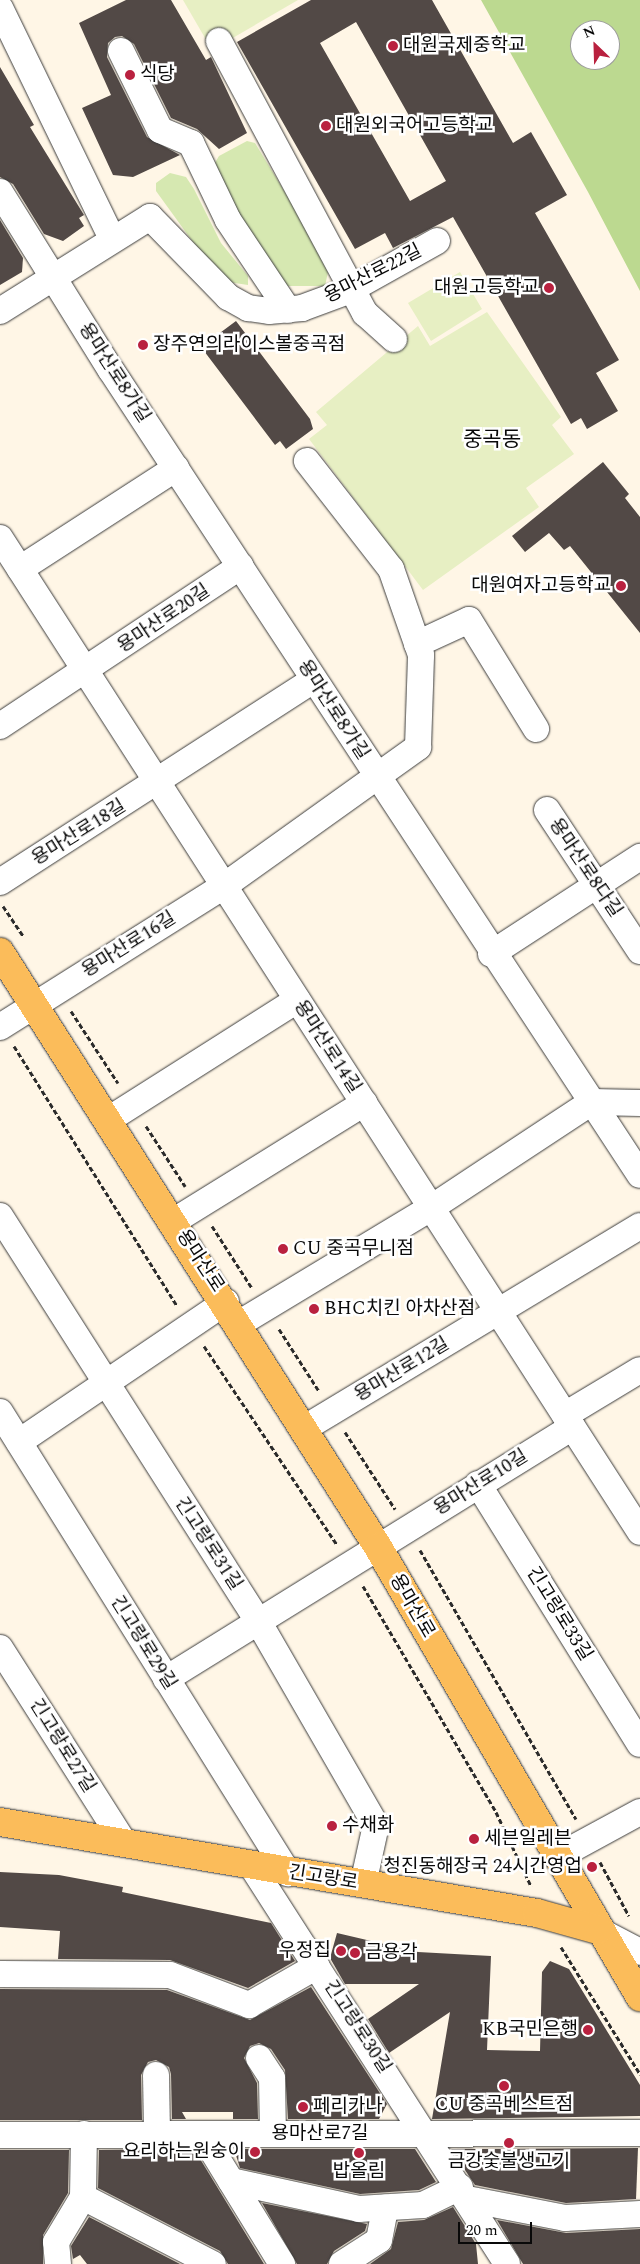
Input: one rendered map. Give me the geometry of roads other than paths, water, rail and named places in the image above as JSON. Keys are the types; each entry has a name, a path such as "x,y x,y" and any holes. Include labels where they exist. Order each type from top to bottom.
{"main road":[{"name":"용마산로","path":"0,952 233,1312 378,1547 598,1930 640,1997"},
{"name":"긴고랑로","path":"0,1822 253,1868 363,1884 545,1916 598,1930"}],"street":[{"path":"0,8 112,239"},
{"path":"219,41 366,313 394,338"},
{"path":"121,51 160,130 191,143 214,195 288,310"},
{"path":"0,192 53,278"},
{"name":"용마산로22길","path":"0,311 142,219 155,219 238,304 269,311 288,310 352,288 437,241"},
{"name":"용마산로8가길","path":"53,278 491,954 640,1175"},
{"name":"용마산로16길","path":"1,1026 224,886 378,779 418,747 422,670 417,644 386,559 307,461"},
{"path":"20,569 176,468"},
{"path":"0,538 224,886"},
{"name":"용마산로20길","path":"0,726 86,672 241,566"},
{"path":"417,644 469,620 536,729"},
{"name":"용마산로18길","path":"0,882 158,784 313,680"},
{"name":"용마산로8다길","path":"546,810 640,951"},
{"path":"491,954 640,857"},
{"name":"용마산로14길","path":"224,886 431,1208"},
{"path":"108,1120 297,1000"},
{"path":"19,1442 190,1326 233,1312 431,1208 592,1102 640,1104"},
{"name":"용마산로","path":"174,1221 364,1103"},
{"path":"431,1208 640,1532"},
{"name":"긴고랑로31길","path":"0,1216 258,1621 376,1825 363,1884"},
{"name":"용마산로12길","path":"305,1428 499,1313 640,1226"},
{"name":"용마산로10길","path":"166,1679 478,1484 640,1370"},
{"name":"긴고랑로29길","path":"0,1412 288,1873"},
{"name":"긴고랑로33길","path":"478,1484 640,1744"},
{"name":"긴고랑로27길","path":"0,1648 125,1844"},
{"path":"557,1857 640,1812"},
{"name":"긴고랑로30길","path":"253,1868 427,2134 507,2264"},
{"name":"긴고랑로","path":"598,1930 640,1952"},
{"path":"0,1974 170,1975 250,2005 317,1966"},
{"path":"259,2058 272,2078 273,2134"},
{"path":"156,2075 157,2134"},
{"name":"용마산로7길","path":"0,2135 640,2133"},
{"path":"58,2264 56,2242 83,2196 84,2134"},
{"path":"202,2134 282,2264"},
{"path":"231,2181 359,2209 423,2205 463,2193 565,2218 640,2214"},
{"path":"83,2196 213,2264"},
{"path":"342,2264 379,2240 385,2208"}],"place":[{"name":"대원국제중학교","path":"393,46"},
{"name":"식당","path":"130,75"},
{"name":"대원외국어고등학교","path":"326,126"},
{"name":"대원고등학교","path":"549,288"},
{"name":"장주연의라이스볼중곡점","path":"143,345"},
{"name":"대원여자고등학교","path":"621,586"},
{"name":"CU 중곡무니점","path":"283,1249"},
{"name":"BHC치킨 아차산점","path":"314,1309"},
{"name":"수채화","path":"332,1826"},
{"name":"세븐일레븐","path":"474,1839"},
{"name":"청진동해장국 24시간영업","path":"592,1867"},
{"name":"우정집","path":"341,1951"},
{"name":"금용각","path":"355,1953"},
{"name":"KB국민은행","path":"588,2030"},
{"name":"CU 중곡베스트점","path":"504,2086"},
{"name":"페리카나","path":"303,2107"},
{"name":"금강숯불생고기","path":"509,2143"},
{"name":"요리하는원숭이","path":"255,2152"},
{"name":"밥올림","path":"359,2153"}],"district":[{"name":"중곡동","path":"492,440"}]}
